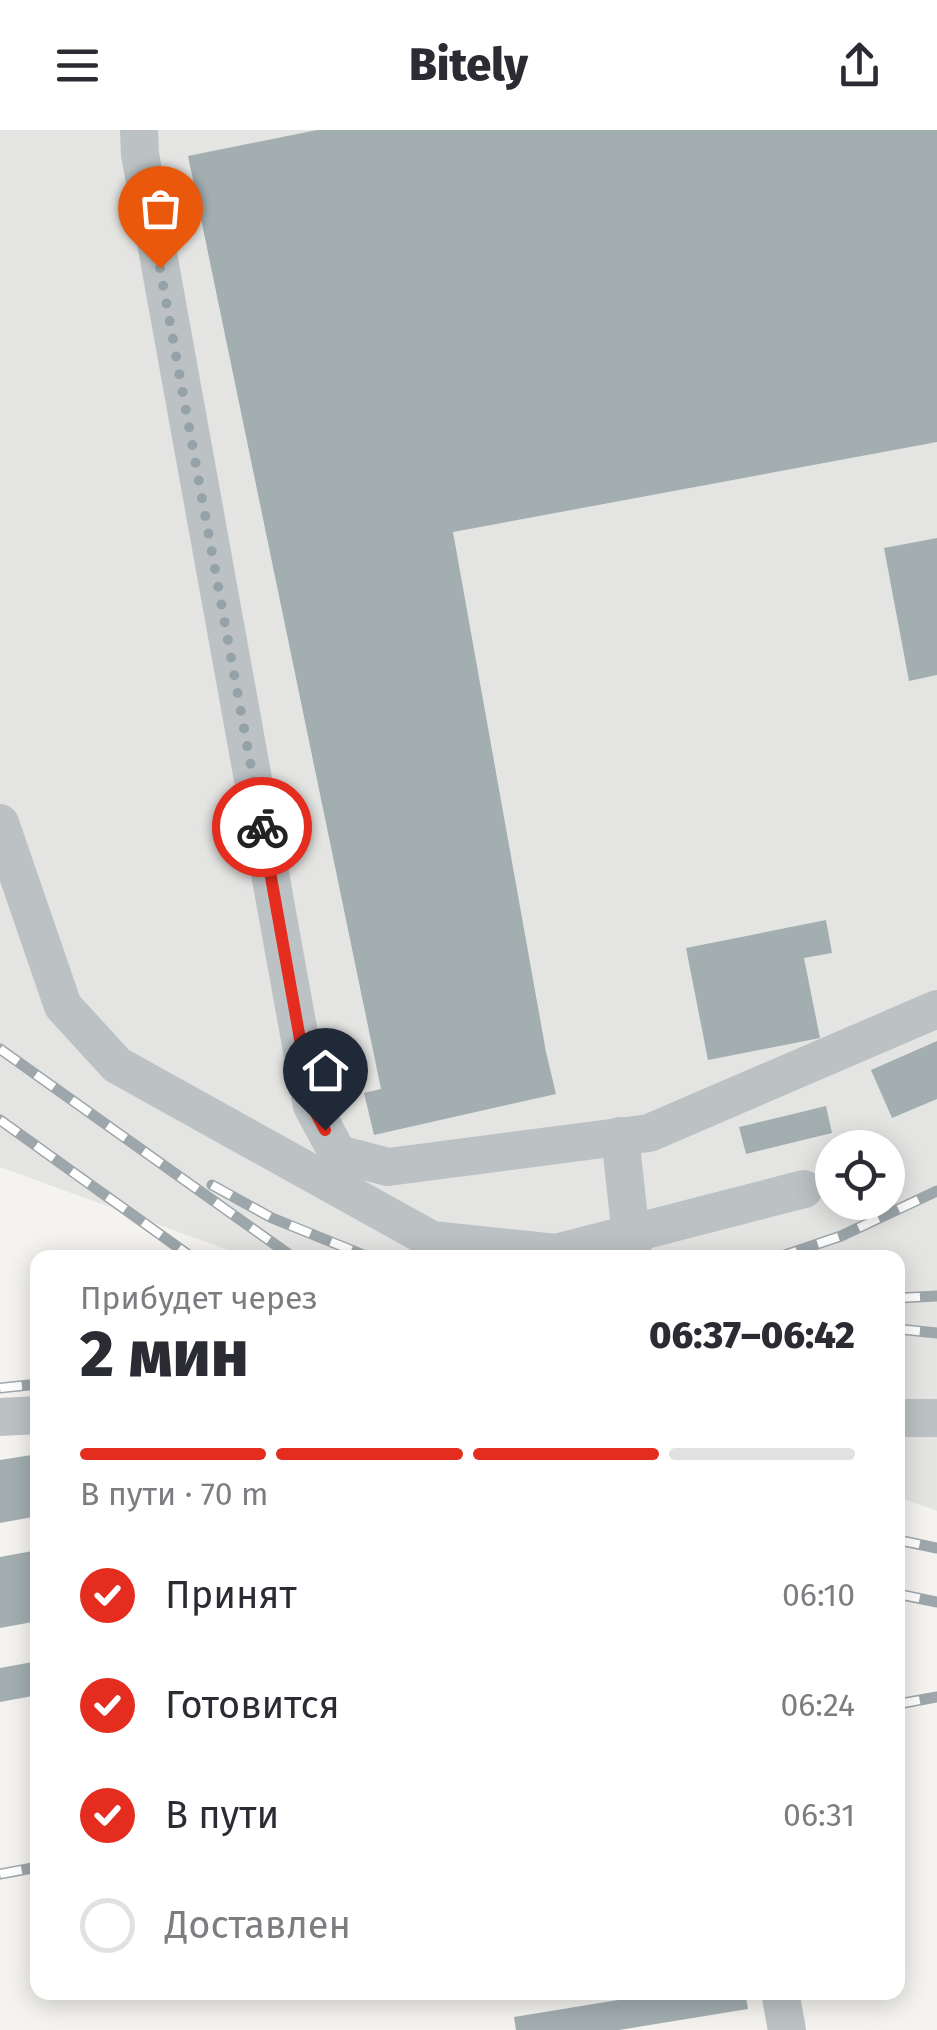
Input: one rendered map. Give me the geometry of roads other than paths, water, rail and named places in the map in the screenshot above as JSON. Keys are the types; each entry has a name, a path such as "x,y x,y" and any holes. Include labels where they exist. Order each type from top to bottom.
{"street":[{"path":"139,130 140,154 312,1106 338,1154 388,1167 649,1133 937,1009"},
{"path":"0,823 63,1006 118,1064 432,1240 527,1250"},
{"path":"620,1136 632,1246"},
{"path":"589,1250 632,1246 804,1189"},
{"path":"0,1417 30,1415"},
{"path":"905,1418 937,1418"},
{"path":"782,2000 788,2030"}],"railway":[{"path":"0,1049 283,1250"},
{"path":"0,1120 182,1250"},
{"path":"212,1185 272,1218 351,1250"},
{"path":"800,1250 841,1236 937,1191"},
{"path":"905,1298 937,1296"},
{"path":"905,1330 937,1333"},
{"path":"0,1388 30,1385"},
{"path":"905,1541 937,1548"},
{"path":"905,1595 937,1602"},
{"path":"905,1703 937,1697"},
{"path":"0,1874 30,1868"}]}
